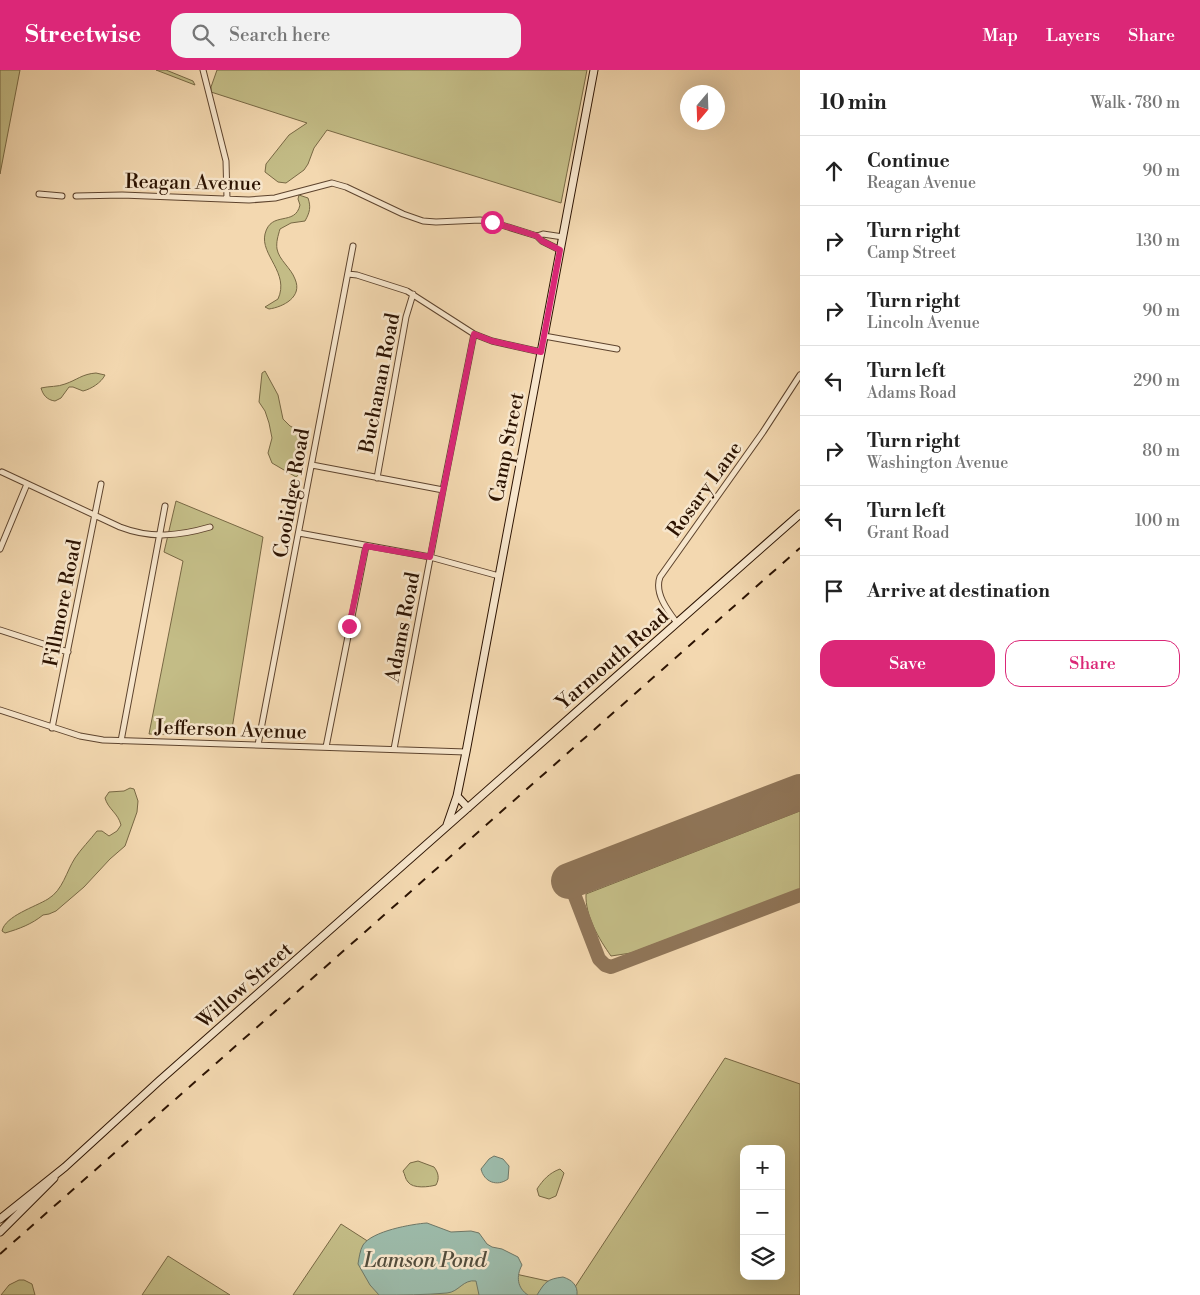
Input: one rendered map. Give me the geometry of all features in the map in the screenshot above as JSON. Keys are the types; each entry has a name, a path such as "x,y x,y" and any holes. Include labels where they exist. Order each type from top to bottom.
{"main road":[{"name":"Camp Street","path":"445,828 457,796 466,752 594,70"},
{"name":"Yarmouth Road","path":"445,828 800,514"},
{"path":"457,796 468,808"},
{"name":"Willow Street","path":"0,1219 65,1167 445,828"},
{"name":"Willow Street","path":"0,1232 65,1167"}],"street":[{"path":"203,70 226,161 227,199"},
{"name":"Reagan Avenue","path":"76,196 122,195 249,200 275,198 332,183 339,184 423,221 480,220 492,222 537,236 542,241 560,250"},
{"path":"39,194 62,196"},
{"name":"Reagan Avenue","path":"537,236 543,234 563,237"},
{"name":"Coolidge Road","path":"258,745 353,246"},
{"path":"348,274 389,285 413,294 474,334 492,341 541,352"},
{"name":"Buchanan Road","path":"377,478 406,317 413,294"},
{"name":"Adams Road","path":"394,749 474,334"},
{"path":"544,336 616,349"},
{"name":"Rosary Lane","path":"678,623 660,595 658,588 660,577 763,432 800,375"},
{"path":"312,465 443,490"},
{"path":"2,472 127,529 159,536 188,533 210,527"},
{"path":"0,549 28,484"},
{"name":"Fillmore Road","path":"52,728 101,484"},
{"path":"120,741 166,506"},
{"path":"299,533 430,557 499,576"},
{"path":"326,747 366,546"},
{"path":"0,630 68,652"},
{"name":"Jefferson Avenue","path":"0,710 80,736 120,741 466,752"}],"shaded area":[{"path":"0,70 20,70 0,174"},
{"path":"156,70 166,70 193,81 195,85"},
{"path":"217,70 587,70 561,203 327,130 314,148 304,170 286,183 278,182 265,172 266,164 289,135 307,123 211,92"},
{"path":"299,195 308,198 310,207 307,218 305,221 291,223 280,229 277,239 278,253 295,279 296,291 290,300 280,306 269,309 265,307 278,299 281,290 278,273 265,242 265,234 272,222 288,218 297,212 300,205"},
{"path":"265,371 278,395 283,419 290,426 304,433 304,463 296,477 272,463 268,453 272,438 265,411 259,402 262,373"},
{"path":"96,373 105,375 101,381 83,391 69,387 61,398 55,401 46,397 41,388 62,385"},
{"path":"176,501 263,537 231,735 149,734 183,561 164,552"},
{"path":"130,788 134,789 138,801 137,812 125,846 84,887 56,911 43,915 30,924 15,930 5,933 2,931 4,926 14,916 48,899 57,891 75,858 97,831 102,831 109,836 117,831 121,825 120,821 105,798 109,792 124,791"},
{"path":"800,811 800,889 631,953 611,956 590,919 586,894"},
{"path":"725,1058 800,1084 800,1295 293,1295 341,1224 369,1242 575,1287"},
{"path":"418,1161 434,1167 437,1171 438,1180 436,1185 417,1187 407,1181 403,1171 410,1163"},
{"path":"560,1169 564,1173 556,1196 549,1199 539,1196 537,1189 549,1175"},
{"path":"168,1256 230,1295 142,1295"},
{"path":"19,1280 32,1284 35,1295 1,1295 9,1285"}],"water":[{"path":"494,1156 503,1159 509,1166 508,1179 500,1183 488,1180 481,1169"},
{"name":"Lamson Pond","path":"427,1223 451,1232 471,1231 479,1233 487,1244 518,1257 522,1265 518,1277 519,1282 524,1292 528,1295 479,1295 476,1281 472,1281 447,1293 379,1295 370,1285 358,1264 363,1245 383,1232"},
{"name":"Lamson Pond","path":"563,1277 574,1283 577,1295 537,1295 547,1282"}],"taxiway":[{"path":"569,881 599,959 605,965 611,967 800,895"}],"runway":[{"path":"569,881 800,792"}],"railway":[{"path":"0,1254 800,548"}],"route":[{"path":"349,626 366,546 430,557 474,334 506,345 541,352 560,250 542,241 537,236 492,222"}]}
